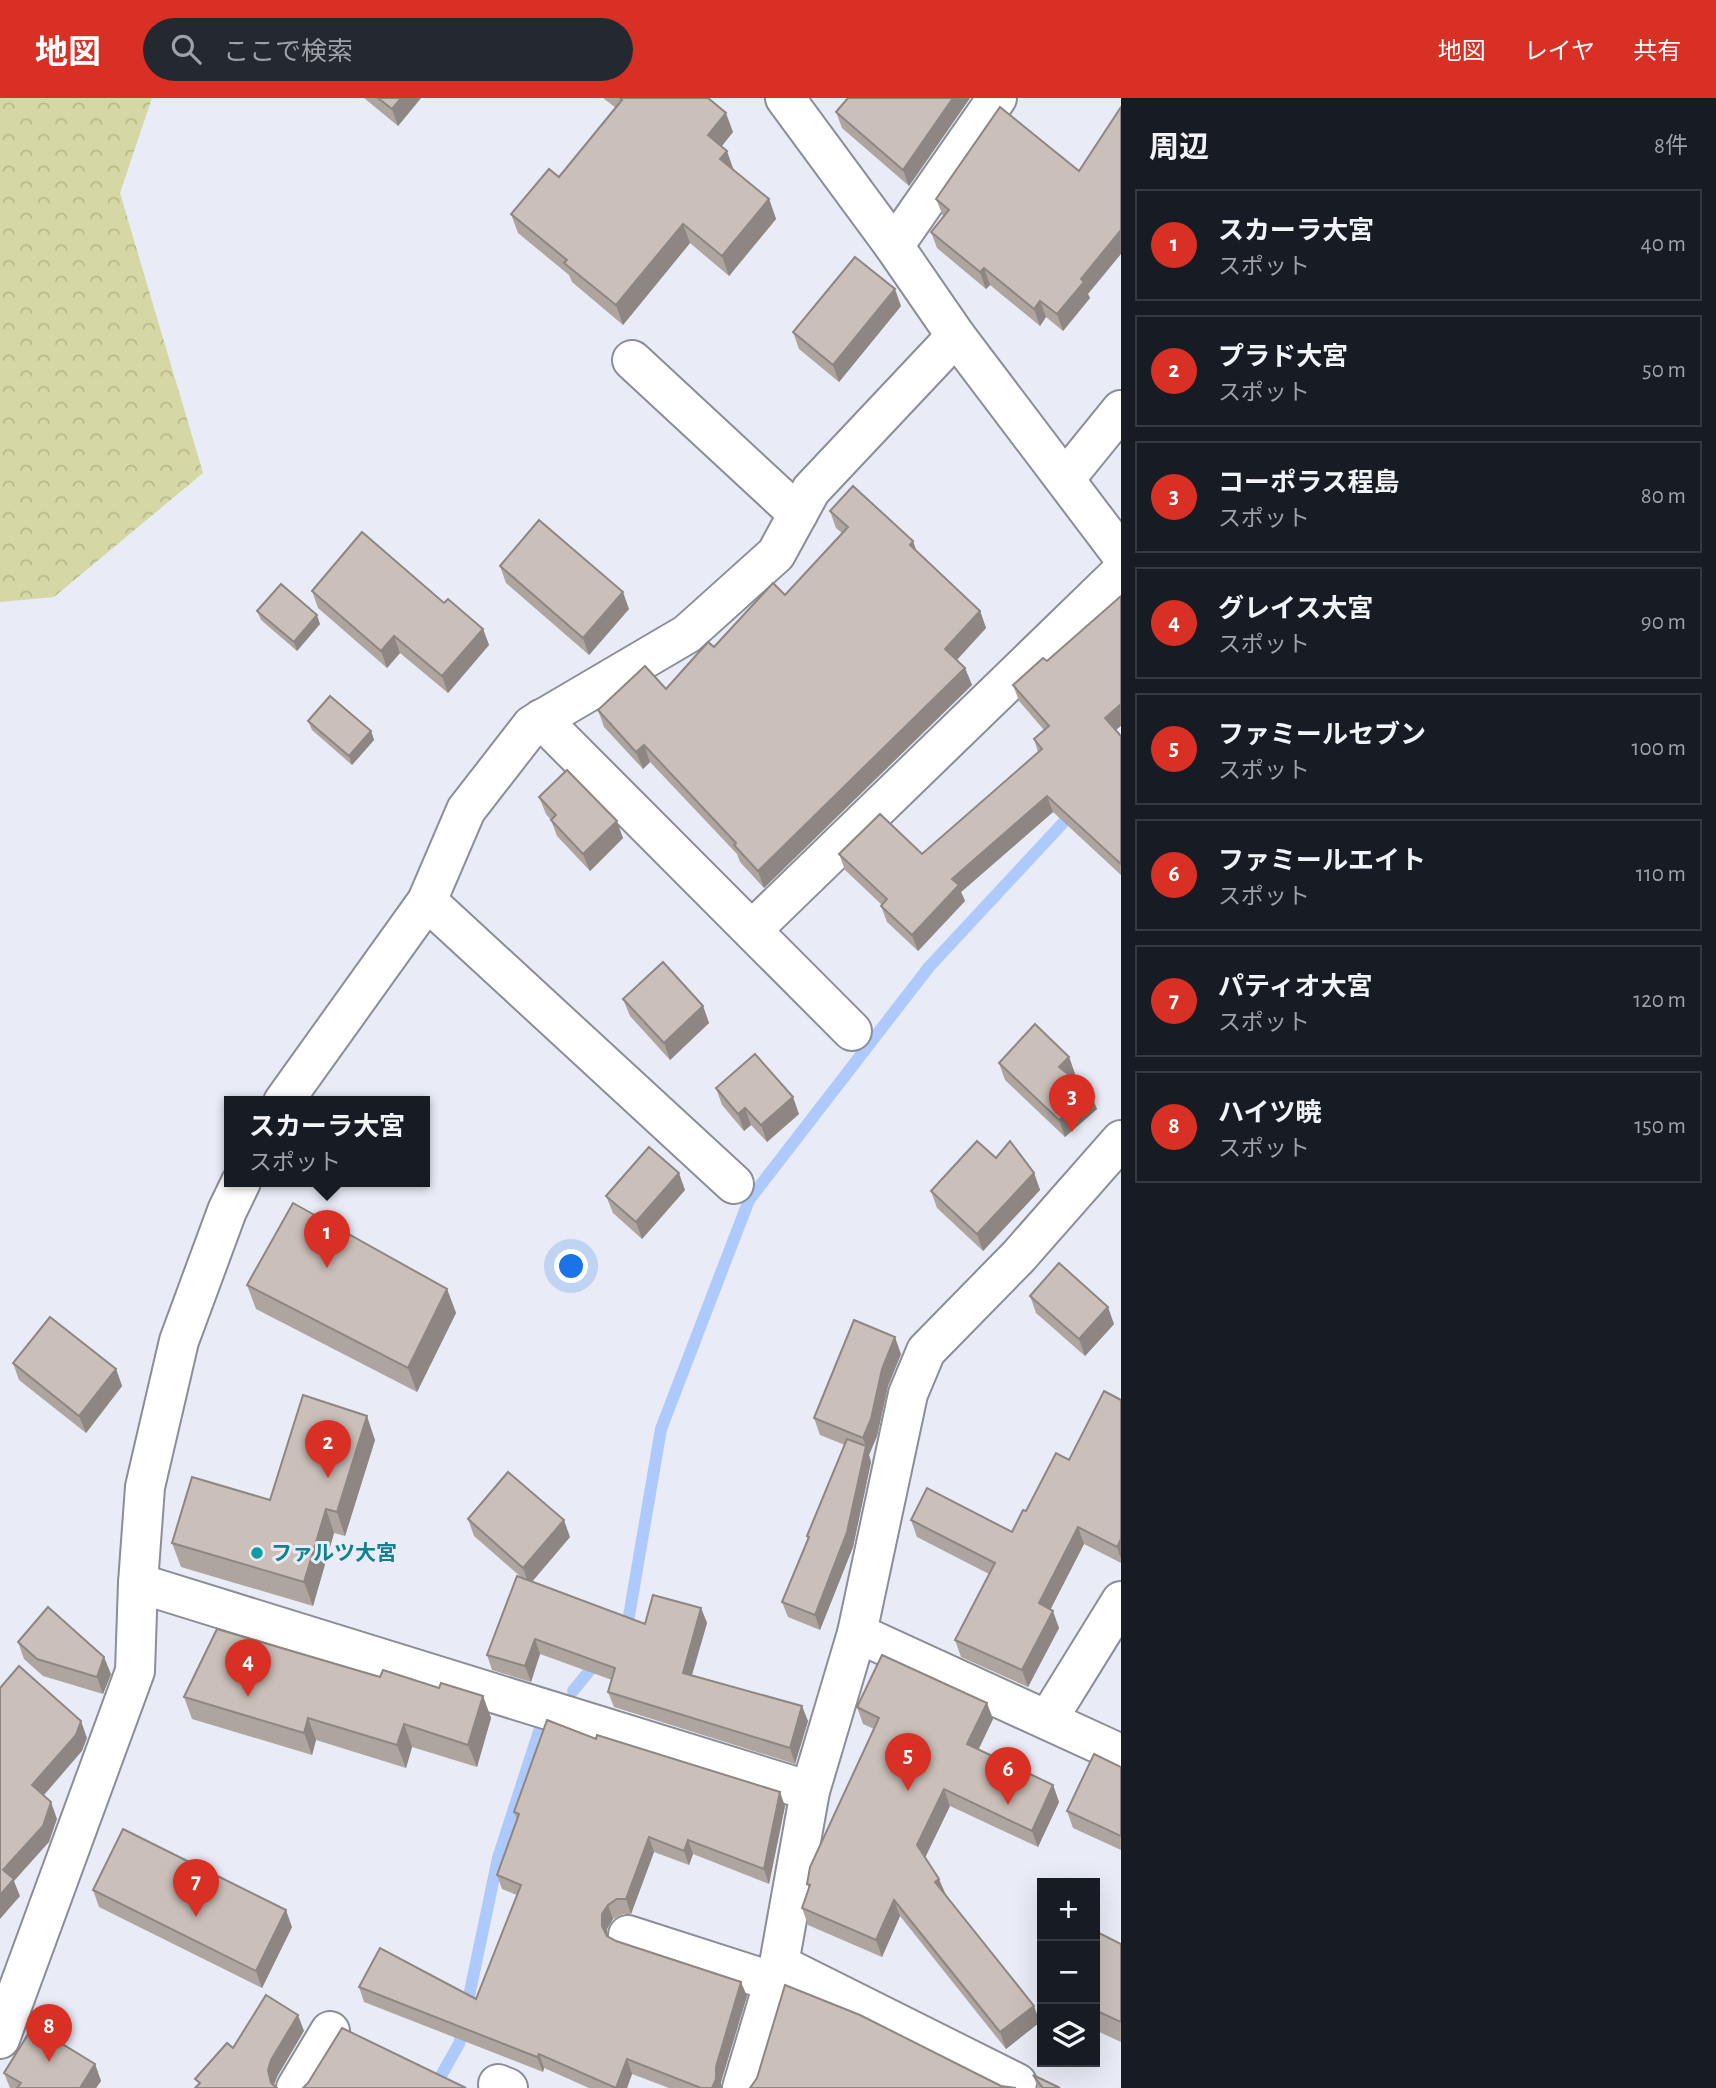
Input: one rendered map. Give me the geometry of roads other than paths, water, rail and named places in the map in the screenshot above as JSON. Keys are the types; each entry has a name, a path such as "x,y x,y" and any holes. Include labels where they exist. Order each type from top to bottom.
{"street":[{"path":"785,98 894,246 956,336 1121,554"},
{"path":"894,246 998,98"},
{"path":"287,1096 427,901 466,810 532,725 687,634 776,554 811,490 956,336"},
{"path":"632,360 797,514"},
{"path":"1065,479 1121,410"},
{"path":"752,930 1121,572"},
{"path":"541,719 852,1031"},
{"path":"427,901 734,1184"},
{"path":"742,2088 777,1973 810,1791 857,1633 908,1394 926,1352 1019,1256 1121,1140"},
{"path":"0,2039 135,1671 145,1487 179,1340 239,1187"},
{"path":"138,1583 810,1791"},
{"path":"1048,1719 1121,1601"},
{"path":"857,1633 1121,1754"},
{"path":"628,1935 777,1973 1017,2083"},
{"path":"296,2088 330,2031"}],"waterway":[{"path":"621,1631 628,1622 661,1429 749,1200 929,967 1075,810"},
{"path":"573,1691 599,1659"},
{"path":"434,2088 459,2044 498,1858 540,1728"}],"place":[{"name":"コーポラス程島","path":"1072,1132"},
{"name":"スカーラ大宮","path":"327,1268"},
{"name":"プラド大宮","path":"328,1478"},
{"name":"ファルツ大宮","path":"257,1553"},
{"name":"グレイス大宮","path":"248,1697"},
{"name":"ファミールセブン","path":"908,1791"},
{"name":"ファミールエイト","path":"1008,1805"},
{"name":"パティオ大宮","path":"196,1917"},
{"name":"ハイツ暁","path":"49,2062"}]}
